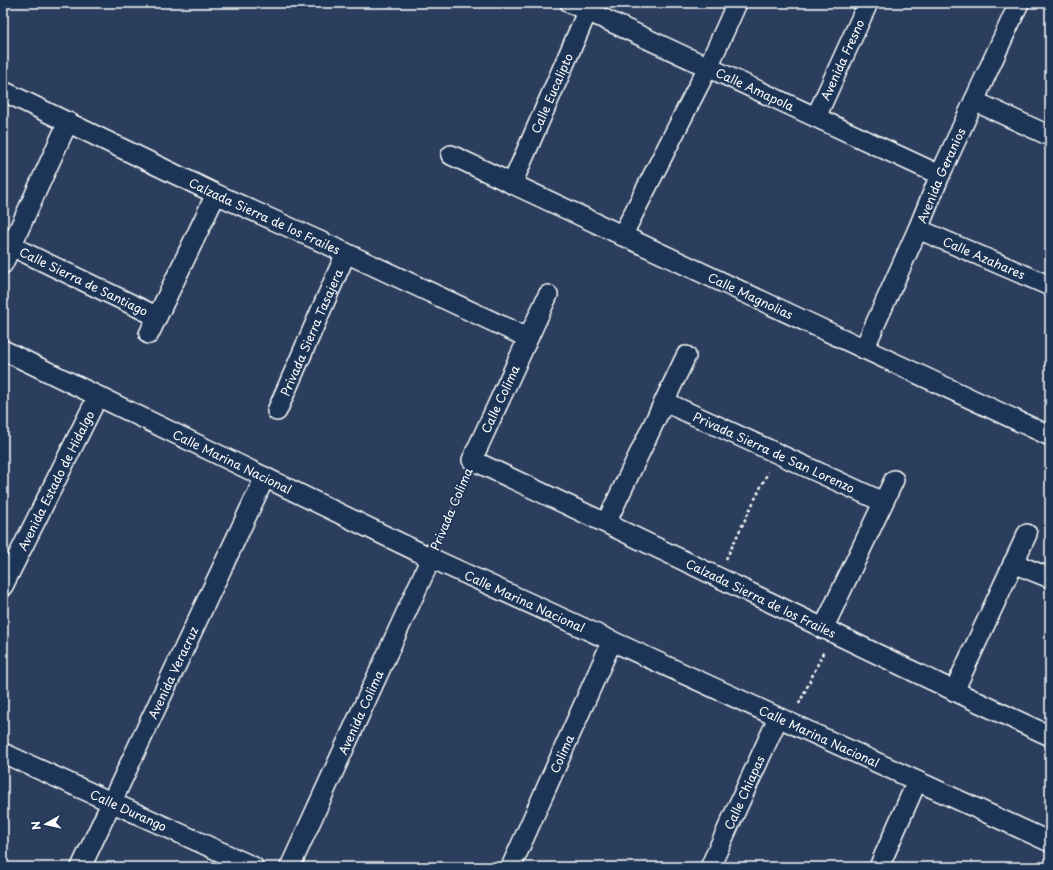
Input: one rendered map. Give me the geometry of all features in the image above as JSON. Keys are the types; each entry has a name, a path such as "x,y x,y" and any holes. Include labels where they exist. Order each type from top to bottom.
{"street":[{"name":"Calle Amapola","path":"570,3 589,7 708,67 940,175"},
{"path":"622,236 708,67 737,3"},
{"name":"Avenida Fresno","path":"816,117 868,3"},
{"name":"Avenida Geranios","path":"864,349 918,229 940,175 1019,3"},
{"name":"Calle Eucalipto","path":"512,184 589,7"},
{"name":"Calzada Sierra de los Frailes","path":"3,91 216,194 528,338"},
{"path":"974,101 1050,136"},
{"path":"3,264 68,122"},
{"name":"Calle Magnolias","path":"451,155 1050,436"},
{"path":"149,334 156,316 216,194"},
{"name":"Calle Azahares","path":"918,229 1050,286"},
{"name":"Calle Sierra de Santiago","path":"11,246 156,316"},
{"name":"Privada Sierra Tasajera","path":"277,411 346,253"},
{"path":"528,338 548,295"},
{"name":"Calle Colima","path":"472,460 528,338"},
{"name":"Calle Marina Nacional","path":"3,350 431,558 1050,842"},
{"path":"606,522 686,356"},
{"name":"Avenida Estado de Hidalgo","path":"3,586 98,396"},
{"name":"Privada Sierra de San Lorenzo","path":"665,402 883,502"},
{"name":"Calzada Sierra de los Frailes","path":"472,460 606,522 717,578 954,692 1050,736"},
{"name":"Avenida Veracruz","path":"81,867 265,477"},
{"path":"827,631 894,480"},
{"path":"954,692 1027,534"},
{"name":"Avenida Colima","path":"290,867 431,558"},
{"path":"1013,563 1050,578"},
{"name":"Colima","path":"511,867 612,641"},
{"name":"Calle Chiapas","path":"710,867 784,720"},
{"name":"Calle Durango","path":"3,753 254,867"},
{"path":"879,867 916,781"}],"path":[{"path":"717,578 777,454"},
{"name":"Privada Colima","path":"431,558 472,460"},
{"path":"784,720 827,631"}]}
